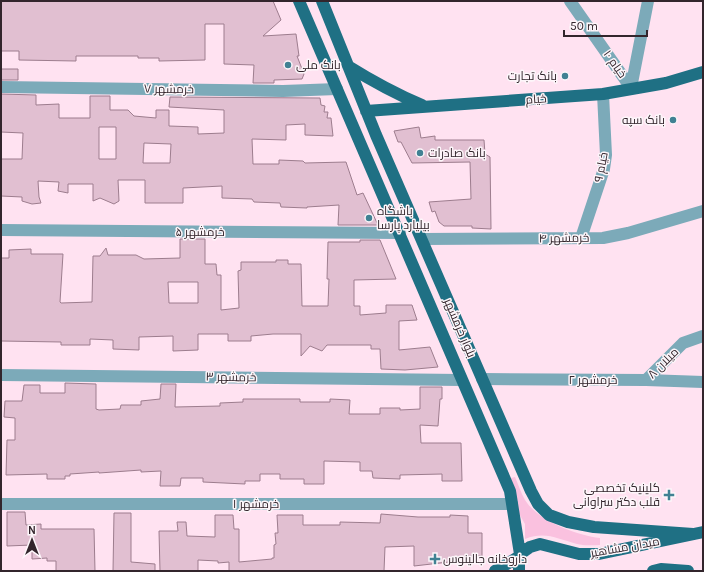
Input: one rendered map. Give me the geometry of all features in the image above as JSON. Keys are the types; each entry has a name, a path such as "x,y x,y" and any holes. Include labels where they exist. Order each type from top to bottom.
{"main road":[{"name":"بلوار خرمشهر","path":"299,1 510,491 520,555"},
{"name":"بلوار خرمشهر","path":"322,1 366,111 531,491 538,504 549,515 568,522 594,526 698,533"},
{"path":"348,66 393,93 425,107"},
{"name":"خیام","path":"366,111 603,94 666,83 703,72"},
{"path":"461,380 482,379"},
{"name":"میدان مشاهیر","path":"495,571 530,547 540,544 572,552 599,554 698,533"},
{"path":"519,571 520,555"},
{"path":"653,571 661,569 687,571"}],"street":[{"name":"خیام ۱۰","path":"570,1 632,88"},
{"path":"632,88 648,1"},
{"name":"خرمشهر ۷","path":"1,87 283,91 337,89"},
{"name":"خیام ۹","path":"581,238 604,169 606,155 603,94"},
{"name":"خرمشهر ۴","path":"422,239 603,238 628,233 703,211"},
{"name":"خرمشهر ۵","path":"1,230 400,233"},
{"name":"میلان ۸","path":"646,380 683,343 703,336"},
{"name":"خرمشهر ۳","path":"1,375 461,380"},
{"name":"خرمشهر ۲","path":"482,379 646,380 703,382"},
{"name":"خرمشهر ۱","path":"1,504 512,504"}],"shaded area":[{"path":"515,477 525,500 531,508 558,526 580,534 600,538 600,545 580,545 545,536 525,539 525,524 517,510 514,487 511,478"}],"building":[{"path":"1,1 273,1 281,20 263,36 296,34 299,56 297,56 304,74 302,79 274,80 274,83 253,83 254,65 224,64 224,24 205,24 205,60 159,61 159,58 138,58 138,56 76,56 76,61 19,60 19,51 1,51"},
{"path":"1,69 18,69 18,80 1,80"},
{"path":"1,94 36,95 36,105 59,104 59,118 90,118 90,96 110,96 110,110 128,110 134,116 156,118 156,110 169,110 169,126 198,127 198,134 224,133 224,110 169,107 170,97 320,98 321,105 325,106 324,112 328,112 327,118 331,118 333,136 305,135 305,124 286,125 286,140 252,139 253,164 279,164 279,160 303,161 305,163 346,162 357,195 363,193 378,225 338,225 339,205 307,208 281,207 280,203 254,202 252,199 222,198 222,186 183,188 183,203 145,203 145,180 118,180 119,201 114,204 100,198 93,201 93,184 68,184 68,193 58,191 59,182 38,181 41,203 32,204 22,201 22,197 1,196 1,159 22,159 23,133 1,132","holes":["99,127 116,127 116,159 99,159","144,143 171,144 170,163 143,163"]},
{"path":"419,127 421,138 435,136 435,140 484,140 485,154 490,157 491,229 472,228 472,226 444,226 439,222 435,211 432,212 429,202 471,199 470,162 412,163 401,142 398,142 394,131"},
{"path":"180,239 205,239 205,264 216,264 217,275 221,275 221,310 239,308 238,271 241,270 241,262 276,262 276,260 288,260 288,264 301,264 302,306 328,306 328,242 360,242 360,240 380,240 396,279 354,280 354,306 360,306 360,315 386,313 386,305 412,305 417,320 399,321 399,350 430,347 438,367 405,370 381,369 380,349 371,349 371,345 327,345 322,351 310,346 301,356 301,334 251,336 251,341 228,341 228,334 198,334 198,350 173,351 173,336 139,337 139,350 113,349 113,340 90,339 90,345 61,345 61,342 1,341 1,258 9,258 9,250 31,249 31,254 63,254 61,303 92,302 93,256 100,256 106,248 108,255 136,255 144,259 180,258","holes":["168,282 198,282 198,303 169,303"]},
{"path":"65,383 96,384 96,409 99,410 120,409 121,405 141,405 141,401 160,399 161,384 176,384 175,407 220,406 220,403 243,402 243,399 300,399 300,402 330,402 330,399 350,400 349,414 380,414 380,408 400,408 400,410 420,409 420,387 442,387 442,399 440,399 438,426 420,425 421,443 461,443 462,481 442,481 442,474 400,475 400,479 373,478 372,471 360,471 360,462 324,461 324,484 304,484 304,479 280,479 280,474 260,474 260,481 245,481 245,484 203,482 203,478 181,478 180,486 160,486 161,471 141,472 141,470 70,474 70,476 65,476 65,479 47,479 47,474 6,475 7,440 15,440 15,418 4,417 5,401 22,401 24,385 40,385 40,393 65,393"},
{"path":"7,512 25,512 26,525 41,524 41,529 94,529 95,571 56,571 56,561 47,561 47,558 32,559 32,545 7,546"},
{"path":"114,513 131,513 131,562 155,564 155,571 113,571"},
{"path":"381,514 418,517 450,517 450,515 468,516 468,533 482,533 482,556 467,556 449,562 414,566 414,546 385,547 384,571 229,571 229,562 218,563 218,561 198,560 198,571 160,571 159,531 178,531 177,522 186,522 187,536 215,537 215,515 233,515 234,529 239,529 239,562 274,558 274,545 276,544 275,533 278,533 277,515 303,515 303,525 340,525 340,522 380,523"}],"place":[{"name":"بانک ملی","path":"288,65"},
{"name":"بانک تجارت","path":"565,76"},
{"name":"بانک سپه","path":"673,120"},
{"name":"بانک صادرات","path":"420,153"},
{"name":"باشگاه بیلیارد پارسا","path":"369,218"},
{"name":"کلینیک تخصصی قلب دکتر سراوانی","path":"669,495"},
{"name":"داروخانه جالینوس","path":"435,559"}]}
